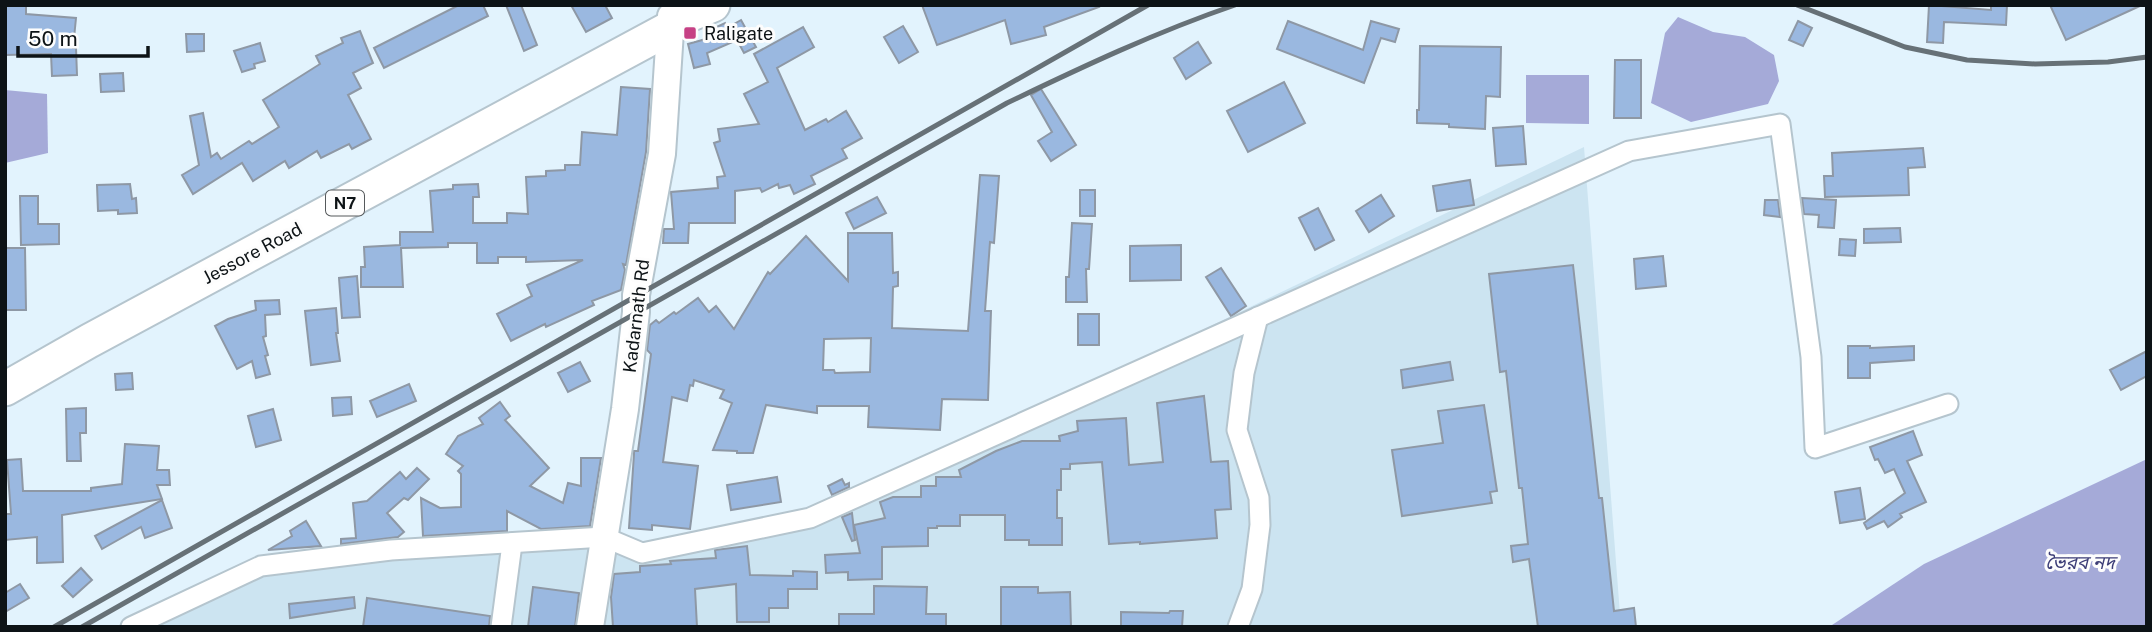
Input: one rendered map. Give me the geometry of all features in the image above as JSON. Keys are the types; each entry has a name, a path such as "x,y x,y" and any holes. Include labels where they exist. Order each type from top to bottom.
{"highway":[{"name":"Jessore Road","path":"5,371 594,49 649,23 682,14"},
{"name":"Jessore Road","path":"5,389 682,14"}],"main road":[{"name":"Kadarnath Rd","path":"590,627 625,409 636,295 662,154 682,14"}],"street":[{"path":"131,627 261,566 391,550 604,537 642,553 810,519 1629,151 1780,124 1811,357 1815,448 1948,404"},
{"path":"1238,627 1252,589 1260,525 1259,498 1237,430 1244,373 1258,317"},
{"path":"502,627 512,544"}],"shaded area":[{"path":"1584,147 1621,627 138,627 289,562 512,544 642,553 810,518"}],"water":[{"path":"1678,17 1713,32 1745,37 1774,55 1779,81 1768,104 1691,122 1651,103 1665,33"},
{"path":"1526,75 1589,75 1589,124 1526,123"},
{"path":"5,90 47,94 48,153 5,163"},
{"name":"ভৈরব নদ","path":"2147,459 2147,627 1829,627 1924,564"}],"building":[{"path":"5,5 26,5 26,14 76,18 73,48 76,48 77,75 52,76 51,54 5,55"},
{"path":"459,5 483,5 488,16 384,68 374,48"},
{"path":"506,5 521,5 537,45 524,51"},
{"path":"571,5 605,5 612,18 586,32"},
{"path":"922,5 1099,7 1044,27 1046,35 1011,44 1005,20 937,45"},
{"path":"1929,5 1991,10 1991,5 2007,5 2006,25 1944,22 1943,43 1927,42"},
{"path":"2050,5 2142,5 2066,40"},
{"path":"741,20 756,47 744,53 737,40 707,53 710,64 694,68 688,44 713,37 710,30 725,23 727,28"},
{"path":"1288,21 1363,50 1371,21 1399,29 1395,42 1381,38 1364,83 1277,49"},
{"path":"1798,21 1812,28 1803,46 1789,40"},
{"path":"903,26 918,52 899,63 884,37"},
{"path":"803,27 814,47 777,68 805,130 826,119 828,122 846,111 862,138 842,149 847,158 811,176 815,184 794,194 790,185 779,188 778,184 762,192 760,188 735,191 735,223 689,223 688,243 663,243 664,229 674,229 671,192 718,188 717,177 725,176 714,143 720,141 718,129 759,124 744,94 768,82 754,54"},
{"path":"360,31 373,63 353,73 361,88 348,95 371,139 352,149 349,144 321,158 317,151 289,168 285,161 253,181 242,163 193,194 182,175 199,165 190,116 203,113 211,157 217,153 221,159 249,141 252,144 279,127 263,100 320,64 316,56 343,43 341,38"},
{"path":"186,34 204,34 204,51 187,52"},
{"path":"1198,42 1211,63 1186,79 1174,58"},
{"path":"260,43 265,61 242,72 234,51"},
{"path":"1420,46 1501,47 1500,97 1486,96 1485,129 1417,123"},
{"path":"1615,60 1641,60 1641,118 1614,118"},
{"path":"123,73 124,91 101,92 100,74"},
{"path":"1284,82 1305,123 1248,152 1227,111"},
{"path":"621,87 650,89 646,152 626,265 623,264 625,270 621,290 592,301 594,305 511,341 497,314 532,296 527,285 583,260 526,262 526,257 498,257 498,263 477,263 477,243 401,248 403,287 361,287 361,267 365,267 364,247 400,245 400,232 433,232 430,191 453,189 453,185 478,184 479,197 473,197 473,223 507,223 507,213 528,214 526,177 546,176 546,171 565,170 565,165 580,165 582,132 617,135"},
{"path":"1041,89 1076,145 1051,161 1038,141 1052,132 1031,95"},
{"path":"1523,126 1526,164 1496,166 1493,128"},
{"path":"1923,148 1925,167 1908,168 1909,195 1825,197 1824,176 1833,176 1832,153"},
{"path":"980,175 999,176 994,243 990,242 985,311 991,311 988,400 942,399 940,430 868,427 869,406 817,406 817,413 766,405 753,453 737,453 713,450 732,403 720,398 724,390 694,380 693,386 690,385 687,401 672,397 663,462 698,466 690,529 652,525 652,530 629,528 634,451 638,451 651,354 647,350 650,325 656,320 659,323 698,298 709,312 716,306 734,329 768,272 770,274 806,236 848,281 848,233 892,233 893,273 898,272 898,286 893,287 892,328 968,331","holes":["871,338 870,372 835,373 834,370 823,370 824,339"]},
{"path":"1470,180 1474,205 1437,211 1433,186"},
{"path":"130,184 132,199 136,198 137,213 98,211 97,185"},
{"path":"1080,190 1095,190 1095,216 1080,216"},
{"path":"1381,195 1394,216 1369,232 1356,211"},
{"path":"20,196 38,196 38,224 59,224 59,244 21,245"},
{"path":"877,197 886,213 854,229 846,213"},
{"path":"1802,198 1836,200 1834,228 1818,227 1819,215 1804,214"},
{"path":"1765,200 1778,200 1780,217 1764,215"},
{"path":"1318,208 1334,240 1315,250 1299,218"},
{"path":"1072,223 1092,224 1089,269 1086,269 1087,302 1066,302"},
{"path":"1900,228 1901,242 1864,243 1864,229"},
{"path":"1840,239 1856,240 1855,256 1839,255"},
{"path":"1181,245 1181,280 1130,281 1130,246"},
{"path":"5,248 25,248 26,310 5,310"},
{"path":"1663,256 1666,286 1636,289 1634,259"},
{"path":"1573,265 1614,611 1634,608 1636,627 1538,627 1529,559 1513,562 1511,546 1528,544 1506,371 1500,372 1489,274"},
{"path":"1221,268 1246,306 1231,316 1206,277"},
{"path":"357,276 360,317 342,318 339,278"},
{"path":"279,300 280,314 265,315 266,336 263,337 270,374 256,378 252,361 237,369 215,326 256,310 255,301"},
{"path":"336,308 340,361 311,365 305,311"},
{"path":"1078,314 1099,314 1099,345 1078,345"},
{"path":"1848,346 1914,346 1914,360 1870,363 1870,378 1848,378"},
{"path":"2147,351 2147,376 2121,390 2110,370"},
{"path":"580,362 590,381 568,392 558,373"},
{"path":"1450,362 1453,380 1403,388 1401,370"},
{"path":"132,373 133,389 116,390 115,374"},
{"path":"409,384 416,401 377,417 370,401"},
{"path":"1204,396 1211,462 1228,461 1231,509 1215,510 1217,538 1109,544 1102,462 1070,464 1070,469 1061,469 1061,490 1057,490 1057,518 1062,518 1062,545 1029,545 1029,540 1005,540 1005,515 960,515 960,526 928,528 928,546 882,547 882,579 848,580 848,572 826,573 825,555 860,553 854,525 885,518 880,502 893,497 921,497 921,486 936,486 936,477 961,477 959,470 1022,441 1060,441 1059,436 1078,431 1077,421 1126,418 1129,465 1163,462 1157,403"},
{"path":"351,397 352,414 333,416 332,398"},
{"path":"500,402 510,416 505,420 549,468 530,486 563,503 568,483 581,486 581,458 601,458 590,526 541,529 507,511 507,531 423,536 421,498 440,508 461,507 461,474 458,471 463,466 446,454 458,436 483,424 479,418"},
{"path":"1484,405 1497,491 1490,492 1492,503 1402,516 1392,450 1443,443 1438,411"},
{"path":"86,408 86,433 80,433 81,461 67,461 66,409"},
{"path":"273,409 281,440 256,447 248,416"},
{"path":"1913,431 1922,455 1907,461 1926,502 1900,514 1902,517 1888,527 1884,521 1867,529 1864,523 1905,493 1894,469 1885,473 1878,459 1875,460 1870,447"},
{"path":"125,444 159,446 157,470 169,470 170,485 157,485 162,499 62,515 63,562 37,563 37,537 5,540 5,514 11,514 7,460 21,459 23,491 91,491 91,488 122,484"},
{"path":"417,468 429,479 408,500 404,498 387,513 404,532 398,537 341,544 341,539 356,538 353,503 367,501 400,472 406,479"},
{"path":"777,477 781,502 731,510 727,485"},
{"path":"842,479 845,485 849,483 849,487 832,495 828,486"},
{"path":"1860,488 1865,519 1840,523 1835,492"},
{"path":"162,500 172,528 145,538 141,527 102,549 95,536"},
{"path":"852,513 855,540 852,541 842,517"},
{"path":"306,521 321,546 268,550 292,536 290,531"},
{"path":"747,546 750,575 793,576 793,571 817,572 817,589 788,589 788,608 769,608 769,622 737,622 736,584 695,589 697,627 613,627 611,597 614,574 640,572 640,566 671,564 670,561 716,558 715,550"},
{"path":"81,568 92,580 73,597 62,586"},
{"path":"20,584 29,598 5,612 5,593"},
{"path":"874,586 927,587 926,614 946,614 946,627 839,627 839,614 874,614"},
{"path":"533,587 579,593 575,627 528,627"},
{"path":"1001,587 1038,587 1038,593 1070,592 1071,627 1001,627"},
{"path":"354,597 355,608 290,618 289,604"},
{"path":"367,598 490,616 489,627 363,627"},
{"path":"1183,611 1182,627 1121,627 1121,612"}],"railway":[{"path":"54,627 1148,5"},
{"path":"82,627 1007,103 1148,38 1235,5"},
{"path":"1797,5 1905,47 1967,60 2035,64 2108,62 2147,57"}],"place":[{"name":"Raligate","path":"690,33"}]}
